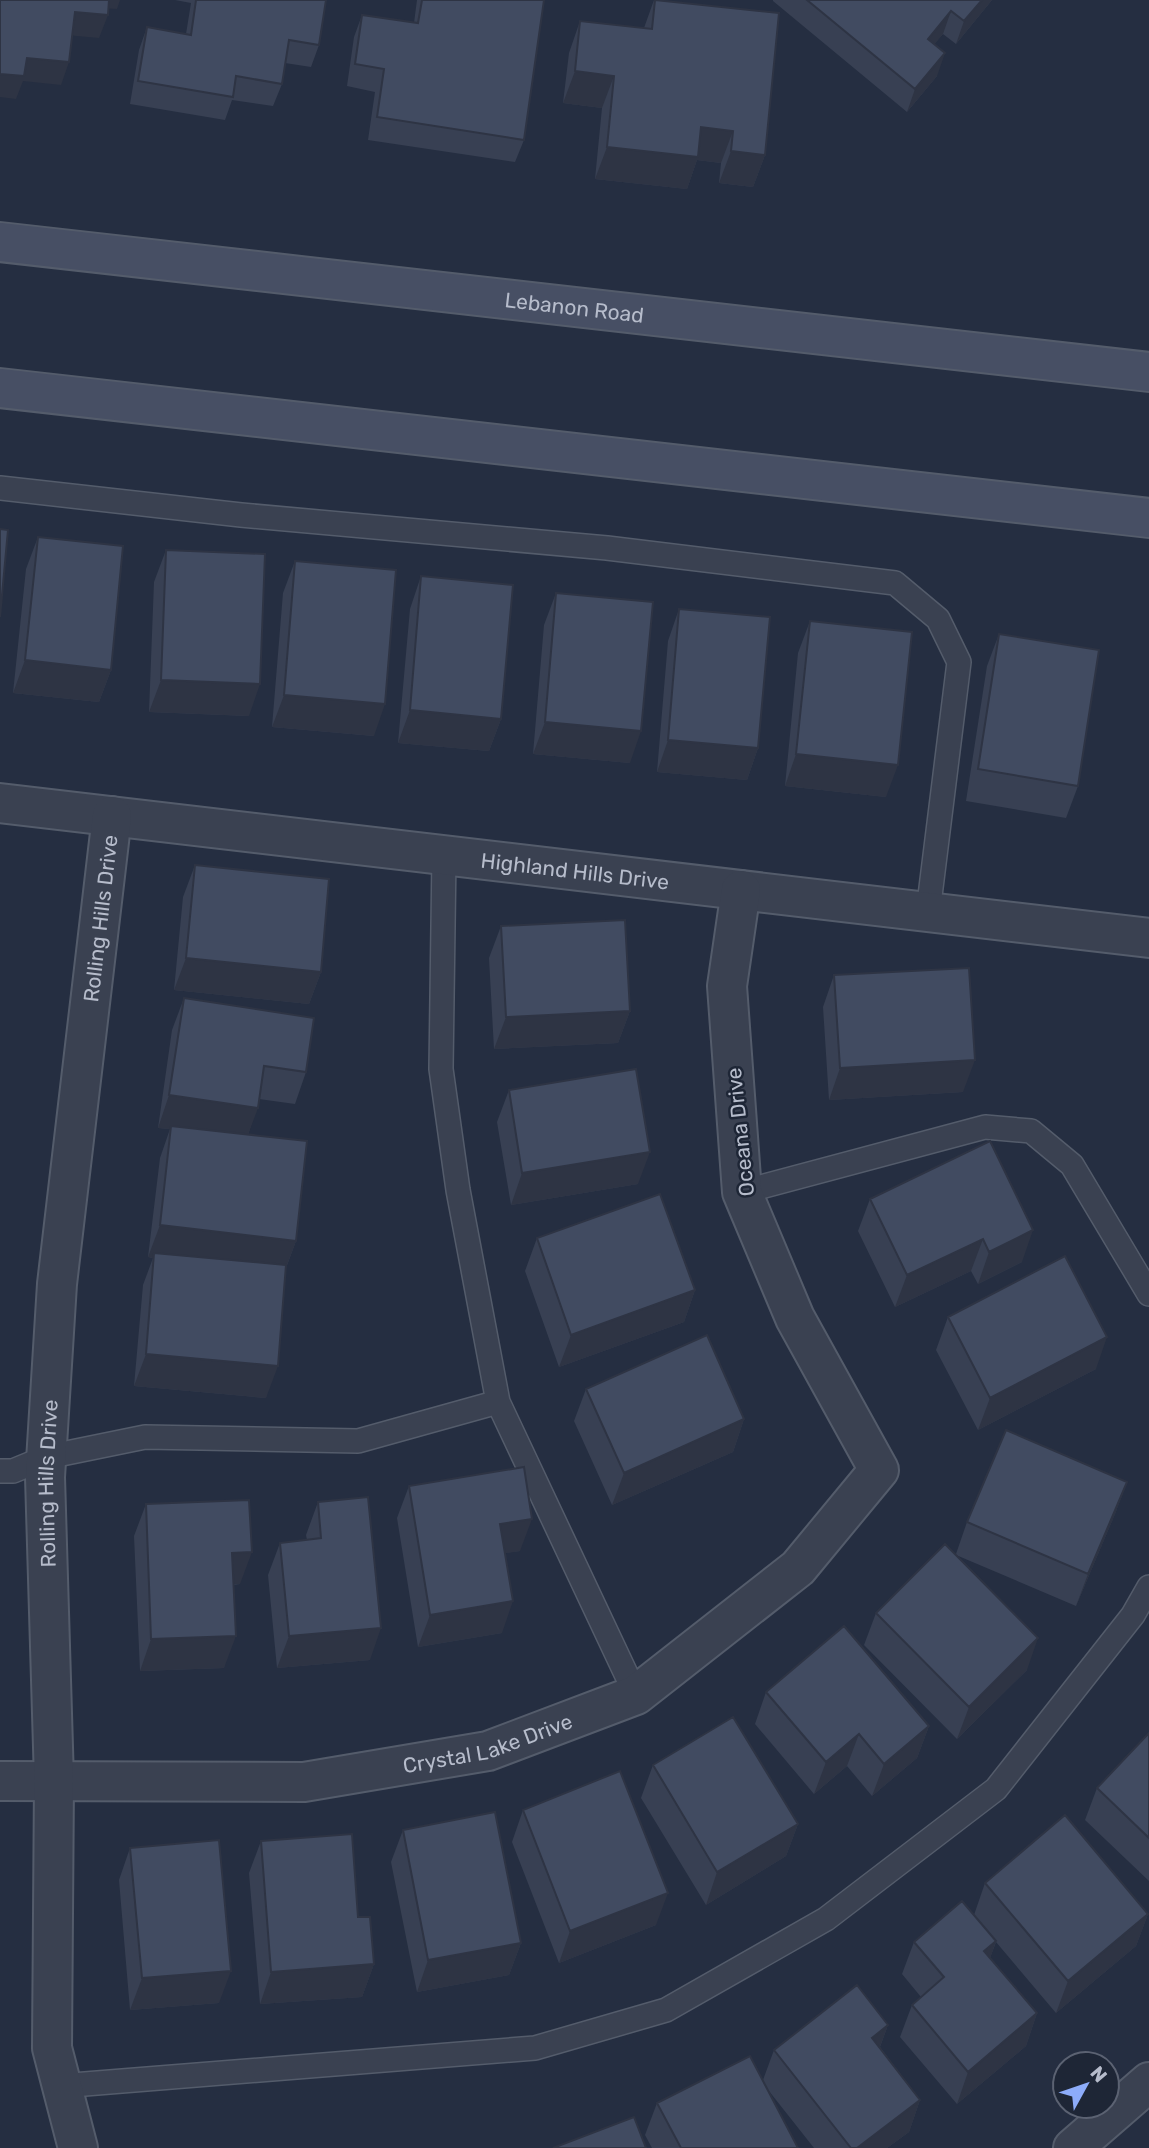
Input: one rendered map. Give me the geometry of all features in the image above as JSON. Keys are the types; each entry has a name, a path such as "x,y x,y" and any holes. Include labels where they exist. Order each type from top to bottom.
{"main road":[{"name":"Lebanon Road","path":"0,242 1149,372"},
{"path":"0,388 1149,518"}],"street":[{"name":"Highland Hills Drive","path":"0,803 1149,938"},
{"name":"Rolling Hills Drive","path":"78,2148 52,2048 54,1781 45,1477 57,1284 112,817"},
{"name":"Oceana Drive","path":"741,890 727,986 742,1192 795,1318 879,1470"},
{"name":"Crystal Lake Drive","path":"0,1781 304,1782 488,1751 636,1695 797,1568 879,1470"},
{"path":"1073,2148 1149,2082"}],"lane":[{"path":"0,488 241,515 607,548 895,583 938,619 959,662 929,912"},
{"path":"444,855 441,1069 458,1190 498,1402 636,1695"},
{"path":"742,1192 985,1127 1031,1131 1072,1165 1149,1294"},
{"path":"0,1471 13,1471 47,1457 145,1437 358,1441 498,1402"},
{"path":"60,2086 535,2048 666,2010 826,1919 996,1789 1133,1615 1149,1587"}],"building":[{"path":"0,0 109,0 108,15 75,12 69,62 27,58 24,76 0,74"},
{"path":"196,0 326,0 319,45 289,40 282,84 236,76 233,97 138,81 147,27 191,35"},
{"path":"422,0 544,0 524,140 377,117 384,69 355,64 362,15 418,23"},
{"path":"655,0 779,13 765,155 731,151 733,131 701,127 698,157 607,147 614,76 575,71 580,21 652,29"},
{"path":"807,0 982,0 964,21 951,11 928,39 945,53 915,89"},
{"path":"0,529 8,530 0,617"},
{"path":"38,537 123,546 111,670 25,660"},
{"path":"166,550 265,554 260,684 161,680"},
{"path":"295,561 396,570 385,704 284,695"},
{"path":"421,576 513,585 501,719 410,710"},
{"path":"556,593 653,602 641,731 545,722"},
{"path":"679,609 770,617 758,748 668,740"},
{"path":"810,621 912,632 898,765 796,754"},
{"path":"999,634 1099,650 1078,786 978,769"},
{"path":"195,865 329,879 321,972 186,958"},
{"path":"625,920 630,1011 506,1017 501,926"},
{"path":"969,968 975,1060 840,1068 834,975"},
{"path":"184,998 314,1018 306,1072 264,1066 258,1108 169,1095"},
{"path":"636,1069 650,1152 522,1173 509,1090"},
{"path":"171,1126 307,1141 296,1241 160,1225"},
{"path":"990,1141 1033,1230 989,1252 983,1239 907,1275 870,1199"},
{"path":"660,1194 695,1290 571,1335 537,1238"},
{"path":"154,1253 286,1265 278,1366 146,1354"},
{"path":"1065,1256 1107,1337 990,1398 948,1317"},
{"path":"707,1335 744,1419 624,1473 586,1389"},
{"path":"1006,1430 1127,1482 1088,1574 967,1522"},
{"path":"524,1467 532,1519 500,1524 513,1601 430,1615 409,1486"},
{"path":"368,1497 381,1628 289,1636 280,1543 321,1538 318,1502"},
{"path":"249,1500 252,1552 232,1553 236,1636 151,1639 146,1504"},
{"path":"945,1544 1038,1638 969,1707 876,1613"},
{"path":"844,1626 929,1726 884,1764 859,1734 826,1762 766,1692"},
{"path":"733,1717 798,1824 717,1872 653,1765"},
{"path":"1149,1733 1149,1838 1097,1788"},
{"path":"620,1771 668,1893 570,1931 523,1810"},
{"path":"495,1812 521,1943 428,1960 403,1830"},
{"path":"1065,1815 1148,1914 1068,1981 985,1883"},
{"path":"352,1834 358,1917 370,1917 374,1964 271,1972 261,1841"},
{"path":"219,1840 231,1971 142,1978 130,1848"},
{"path":"962,1901 996,1941 984,1951 1037,2013 968,2072 912,2005 944,1977 914,1942"},
{"path":"857,1985 888,2025 872,2038 920,2100 857,2148 851,2148 774,2050"},
{"path":"750,2056 798,2148 681,2148 657,2103"},
{"path":"634,2117 646,2148 553,2148"}]}
